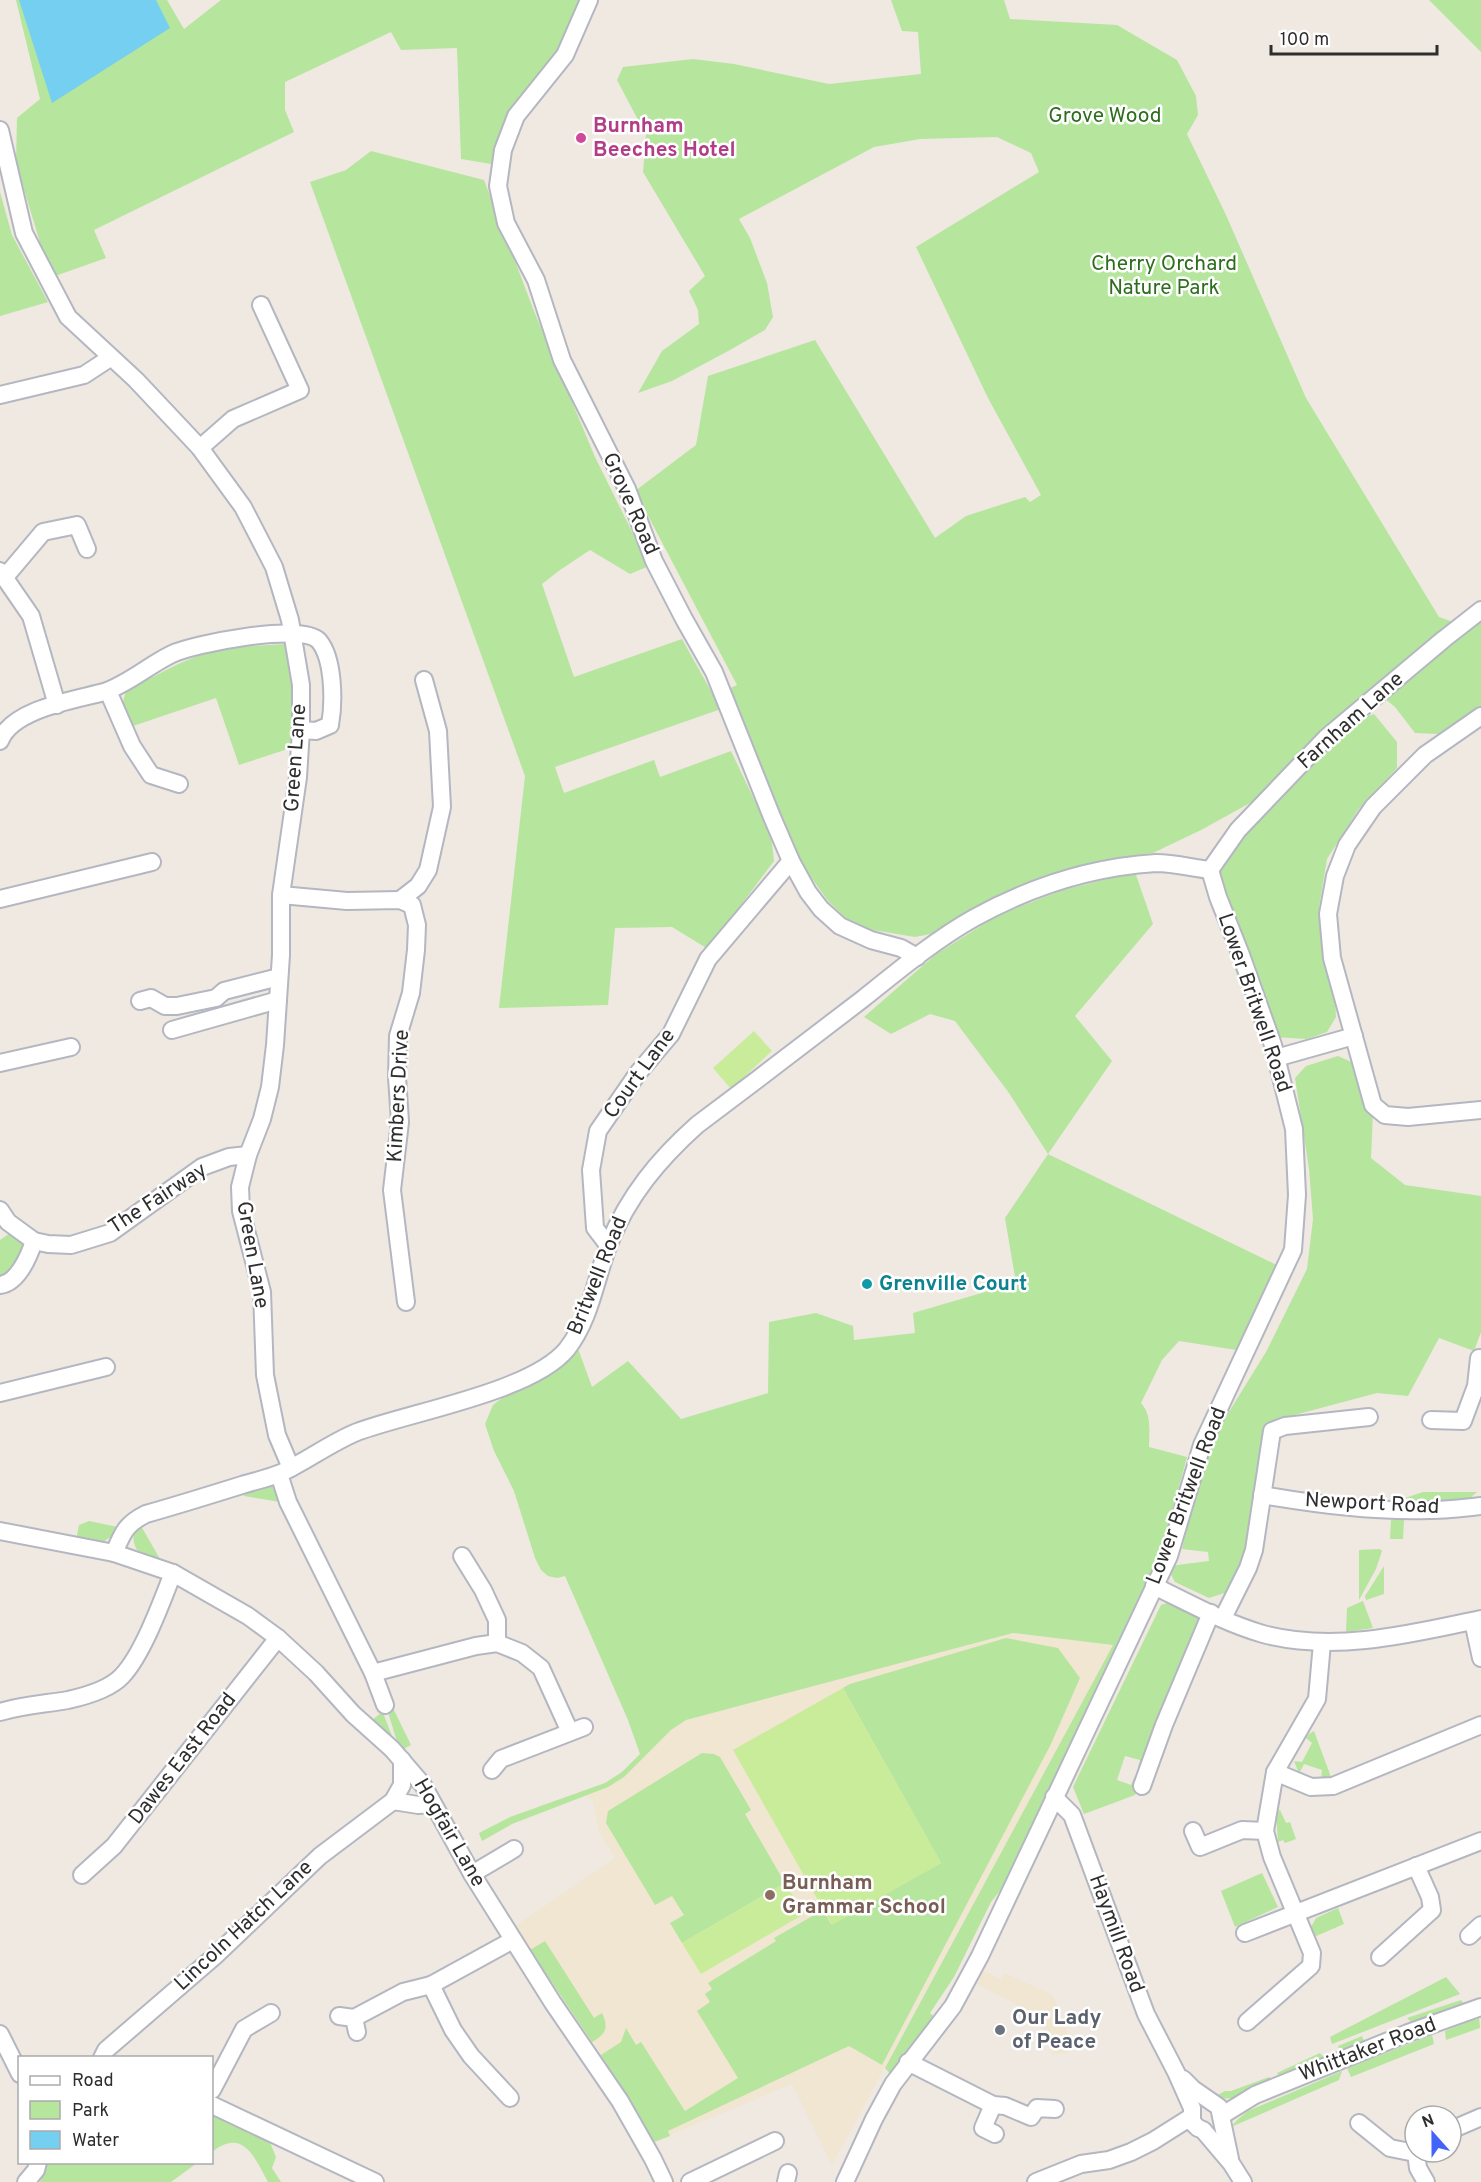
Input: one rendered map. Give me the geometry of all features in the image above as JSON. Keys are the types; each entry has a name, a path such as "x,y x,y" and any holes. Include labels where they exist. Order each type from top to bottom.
{"street":[{"name":"Grove Road","path":"589,0 565,55 516,116 502,150 498,186 507,223 536,280 562,360 627,489 654,561 714,672 791,861 808,892 821,909 840,926 871,940 901,948 916,957"},
{"name":"Green Lane","path":"0,130 24,233 68,317 136,380 200,448 243,507 274,567 290,620 301,685 298,777 281,895 278,1000 270,1087 240,1187 241,1210 262,1292 265,1376 285,1471 288,1502 373,1673 385,1705"},
{"path":"200,448 233,419 300,390 261,305"},
{"path":"0,395 84,375 110,358"},
{"path":"57,705 31,616 2,574 43,532 77,525 87,549"},
{"name":"Farnham Lane","path":"1210,870 1238,830 1326,738 1481,610"},
{"path":"0,741 3,732 27,714 108,690 174,653 224,640 292,632 318,639 326,652 331,675 330,725 316,731 301,730"},
{"path":"281,895 347,901 400,900 418,886 429,870 442,807 438,731 424,680"},
{"path":"108,690 132,746 151,775 179,784"},
{"path":"1481,716 1425,755 1373,807 1347,845 1335,876 1328,914 1332,958 1373,1105 1385,1115 1408,1117 1481,1110"},
{"name":"Court Lane","path":"608,1245 595,1228 591,1170 598,1131 638,1073 671,1034 708,959 791,861"},
{"path":"0,899 152,862"},
{"name":"Britwell Road","path":"114,1553 123,1532 132,1521 146,1514 285,1471 321,1449 356,1432 484,1393 519,1380 544,1367 565,1351 579,1331 586,1317 608,1245 633,1194 669,1150 697,1125 916,957 973,919 1007,901 1080,875 1110,868 1158,863 1210,870"},
{"name":"Lower Britwell Road","path":"852,2180 883,2100 908,2062 942,2023 966,1983 1130,1640 1169,1556 1202,1446 1293,1250 1297,1195 1294,1129 1276,1058 1210,870"},
{"name":"Kimbers Drive","path":"400,900 412,905 417,925 411,993 398,1036 397,1077 400,1122 392,1190 406,1302"},
{"path":"140,1001 151,998 165,1006 177,1006 216,998 224,991 279,976"},
{"path":"172,1030 278,1000"},
{"path":"1276,1058 1354,1036"},
{"path":"0,1063 71,1047"},
{"name":"The Fairway","path":"3,1222 34,1241 71,1245 110,1233 202,1167 229,1157 248,1155"},
{"path":"0,1285 13,1279 30,1252 34,1241"},
{"path":"0,1393 106,1367"},
{"path":"1431,1420 1463,1421 1476,1386 1479,1368"},
{"path":"1142,1786 1187,1669 1248,1568 1254,1550 1272,1431 1285,1426 1369,1417"},
{"name":"Newport Road","path":"1262,1495 1320,1504 1379,1508 1429,1510 1481,1506"},
{"path":"0,1531 114,1553"},
{"name":"Hogfair Lane","path":"114,1553 173,1573 248,1616 278,1638 316,1673 353,1714 417,1776 472,1874 513,1940 620,2101 664,2182"},
{"path":"462,1556 483,1590 496,1620 497,1643"},
{"path":"0,1712 26,1705 68,1700 100,1690 121,1677 134,1660 173,1573"},
{"path":"1154,1586 1217,1616 1264,1634 1322,1643 1353,1642 1477,1620 1481,1658"},
{"name":"Dawes East Road","path":"82,1875 114,1846 278,1638"},
{"path":"373,1673 476,1646 497,1643 522,1653 541,1668 577,1730 501,1759 492,1770"},
{"path":"1247,2022 1311,1966 1312,1953 1272,1857 1265,1831 1275,1772 1317,1699 1322,1643"},
{"path":"1275,1772 1311,1787 1333,1786 1481,1725"},
{"path":"402,1760 402,1785 393,1801 418,1805 433,1804"},
{"name":"Haymill Road","path":"1054,1797 1072,1815 1146,2014 1176,2072 1206,2115 1243,2182"},
{"name":"Lincoln Hatch Lane","path":"103,2056 106,2050 215,1956 320,1856 393,1801"},
{"path":"1193,1831 1200,1847 1242,1830 1265,1831"},
{"path":"1245,1933 1481,1841"},
{"path":"472,1874 514,1849"},
{"path":"1380,1957 1432,1910 1430,1897 1416,1866"},
{"path":"350,2022 399,1994 431,1985 513,1940"},
{"path":"431,1985 453,2030 471,2056 510,2098"},
{"name":"Whittaker Road","path":"1036,2182 1058,2178 1081,2164 1109,2160 1131,2152 1206,2115 1407,2033 1481,2007"},
{"path":"213,2088 244,2029 271,2013"},
{"path":"0,2034 18,2070"},
{"path":"908,2062 993,2105 1005,2106 1031,2117 1037,2108 1055,2109"},
{"path":"213,2104 375,2182"},
{"path":"985,2134 993,2105"},
{"path":"1463,2125 1481,2117"},
{"path":"1359,2123 1390,2148 1403,2150"},
{"path":"690,2182 775,2141"},
{"path":"26,2182 36,2170 38,2164"},
{"path":"1418,2164 1426,2182"}],"shaded area":[{"name":"Burnham Grammar School","path":"1013,1633 1113,1645 832,2165 792,2084 654,2142 599,2051 515,1926 615,1858 599,1832 593,1801 584,1795 608,1787 650,1752 671,1730 686,1720"},
{"path":"983,1971 1001,1979 1004,1973 1053,1995 1075,2051 1053,2055 1036,2011 1031,2012 977,1984"}],"green space":[{"path":"16,0 167,0 184,29 221,0 581,0 566,39 509,116 491,164 461,159 457,48 401,50 391,32 285,82 285,110 294,132 94,230 106,258 55,276 42,249 16,163 17,118 40,99"},
{"path":"891,0 1004,0 1010,19 1117,25 1177,60 1196,96 1198,115 1187,134 1226,215 1306,398 1439,617 1453,622 1259,798 1153,853 1102,860 1058,873 1032,883 941,932 915,937 867,929 847,919 828,901 801,863 726,690 737,685 635,491 696,445 708,376 815,340 935,538 966,516 1025,497 1030,502 1041,495 988,398 916,247 1039,172 1031,153 997,137 920,139 874,147 739,219 750,238 767,283 773,317 765,330 730,350 672,381 638,393 662,351 699,324 698,310 689,291 705,276 643,172 646,135 617,80 623,67 693,59 734,64 829,84 921,74 918,32 902,31"},
{"path":"1429,0 1481,0 1481,52"},
{"path":"371,151 484,180 534,311 595,457 649,566 630,574 590,550 542,584 574,677 682,639 721,709 555,767 564,793 654,760 660,777 731,751 771,835 774,861 708,949 672,927 615,928 608,1005 499,1008 525,776 310,182 346,170"},
{"path":"0,192 12,235 48,302 0,316"},
{"path":"1481,616 1481,706 1438,734 1415,733 1395,707 1383,697"},
{"path":"285,644 291,655 296,681 291,748 239,765 216,698 133,726 122,705 126,691 206,653 225,648"},
{"path":"1374,714 1397,742 1397,768 1358,810 1327,859 1319,907 1323,953 1335,996 1336,1017 1327,1032 1307,1039 1258,1036 1219,922 1215,874 1271,802 1330,740 1365,717"},
{"path":"1135,872 1153,924 1075,1016 1112,1061 1048,1154 1009,1093 955,1021 930,1014 891,1034 864,1017 935,955 998,915 1063,890"},
{"path":"754,1031 772,1051 731,1089 713,1068"},
{"path":"1338,1056 1356,1064 1373,1113 1371,1158 1405,1185 1481,1196 1481,1332 1474,1351 1439,1338 1408,1396 1377,1393 1272,1421 1251,1552 1234,1590 1209,1598 1175,1582 1168,1569 1169,1566 1209,1561 1208,1552 1182,1549 1206,1449 1266,1352 1307,1269 1313,1219 1309,1169 1295,1078 1306,1066"},
{"path":"1048,1154 1291,1272 1249,1352 1179,1341 1162,1360 1141,1403 1148,1418 1149,1447 1187,1457 1163,1545 1141,1605 1014,1873 991,1902 954,1977 930,2013 938,2020 893,2077 885,2068 1113,1645 1013,1633 686,1720 671,1730 624,1777 608,1787 512,1824 482,1841 479,1833 510,1817 605,1783 622,1772 640,1754 628,1720 565,1576 557,1578 548,1576 541,1570 535,1558 514,1491 494,1451 485,1424 493,1405 576,1343 592,1387 628,1361 681,1419 768,1393 769,1322 816,1313 853,1326 854,1340 915,1333 913,1313 1016,1283 1005,1218"},
{"path":"10,1233 24,1240 26,1250 10,1276 0,1279 0,1240"},
{"path":"270,1485 277,1488 280,1502 244,1496 243,1492"},
{"path":"1423,1492 1477,1492 1465,1502 1387,1504"},
{"path":"1391,1520 1404,1520 1403,1539 1390,1539"},
{"path":"89,1521 118,1527 105,1541 76,1540 79,1525"},
{"path":"141,1526 160,1559 137,1550 133,1537 135,1531"},
{"path":"1380,1549 1382,1551 1376,1569 1359,1600 1359,1550"},
{"path":"1384,1566 1384,1594 1366,1600 1365,1596"},
{"path":"1176,1600 1200,1613 1202,1624 1146,1767 1138,1767 1140,1760 1125,1756 1117,1780 1131,1785 1135,1776 1140,1782 1135,1795 1084,1814 1073,1787 1161,1605"},
{"path":"1363,1601 1373,1628 1346,1632 1347,1608"},
{"path":"1006,1638 1058,1648 1080,1678 1051,1744 882,2065 849,2046 668,2131 670,2136 654,2142 601,2055 621,2042 626,2028 636,2045 641,2042 685,2111 738,2078 697,2011 710,2002 705,1994 712,1989 708,1983 776,1941 774,1938 823,1910 831,1924 941,1863 843,1688"},
{"path":"843,1688 941,1863 832,1925 733,1750"},
{"path":"391,1704 411,1745 400,1751 386,1706"},
{"path":"380,1705 394,1741 372,1720 381,1713"},
{"path":"1314,1731 1331,1777 1321,1779 1322,1770 1304,1764 1300,1772 1294,1761 1302,1762 1312,1743 1306,1738"},
{"path":"702,1753 720,1757 751,1810 745,1814 785,1883 682,1943 670,1923 684,1915 672,1896 655,1905 606,1823 608,1811"},
{"path":"1280,1810 1286,1823 1290,1822 1296,1839 1285,1843 1283,1840 1278,1842 1276,1812"},
{"path":"1262,1873 1278,1907 1235,1927 1221,1891"},
{"path":"785,1883 804,1914 701,1974 682,1943"},
{"path":"1338,1908 1344,1924 1314,1937 1311,1927 1316,1918"},
{"path":"545,1941 594,2018 602,2013 605,2030 592,2042 530,1950"},
{"path":"1446,1977 1460,1994 1332,2044 1330,2037"},
{"path":"1461,2000 1467,2007 1415,2026 1407,2018"},
{"path":"1479,2017 1480,2028 1446,2040 1445,2031"},
{"path":"1432,2035 1434,2044 1351,2077 1347,2068"},
{"path":"1362,2036 1365,2043 1340,2052 1338,2046"},
{"path":"1320,2053 1328,2062 1281,2080 1277,2073"},
{"path":"1342,2071 1339,2080 1231,2127 1248,2111"},
{"path":"1269,2077 1275,2085 1260,2091 1237,2098 1214,2097 1225,2091 1231,2091"},
{"path":"213,2113 269,2140 276,2157 272,2168 281,2182 268,2182 253,2155 240,2144 223,2145 213,2151"},
{"path":"47,2164 196,2164 171,2182 40,2182"}],"water":[{"path":"19,0 156,0 170,28 52,103"}],"place":[{"name":"Burnham Beeches Hotel","path":"581,138"},
{"name":"Grenville Court","path":"867,1284"},
{"name":"Burnham Grammar School","path":"770,1895"},
{"name":"Our Lady of Peace","path":"1000,2030"}],"park label":[{"name":"Grove Wood","path":"1105,116"},
{"name":"Cherry Orchard Nature Park","path":"1164,276"}]}
